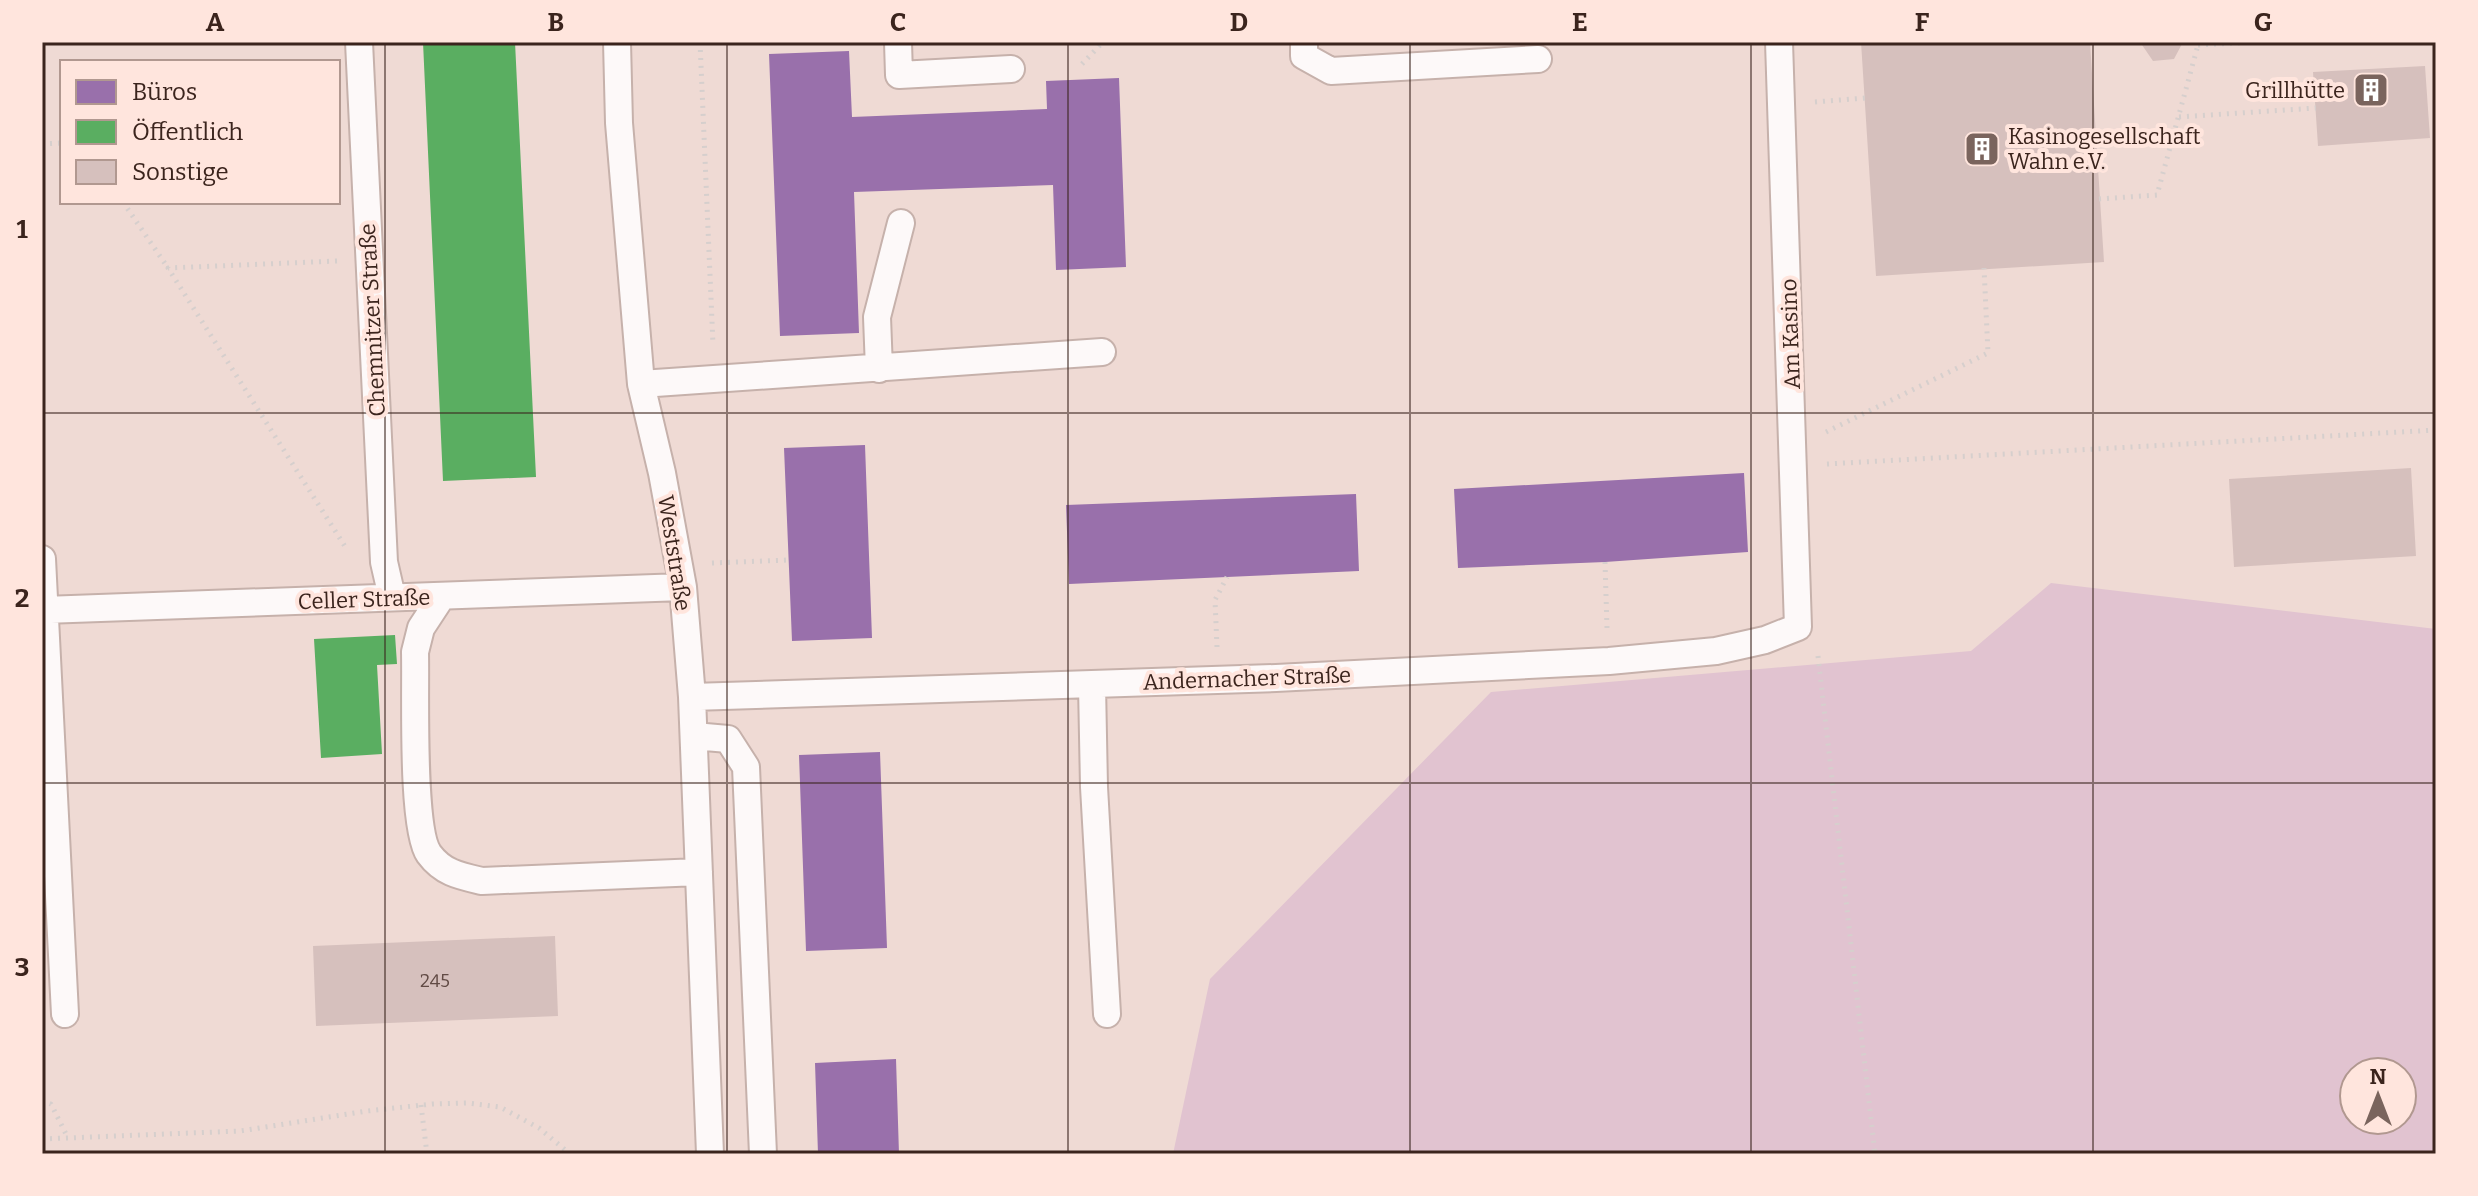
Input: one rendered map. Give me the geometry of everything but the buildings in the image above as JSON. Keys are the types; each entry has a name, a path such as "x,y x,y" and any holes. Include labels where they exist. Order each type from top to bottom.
{"lane":[{"name":"Chemnitzer Straße","path":"359,42 384,562 392,597"},
{"name":"Weststraße","path":"617,42 625,209 641,384 662,473 681,576 692,697 710,1154"},
{"path":"898,42 899,75 1011,69"},
{"path":"1304,42 1304,56 1331,71 1538,59"},
{"name":"Am Kasino","path":"1779,42 1798,627"},
{"path":"879,369 877,317 901,223"},
{"path":"641,384 1102,352"},
{"path":"42,559 65,1014"},
{"name":"Celler Straße","path":"44,610 442,596 681,576"},
{"path":"442,596 421,628 415,652 418,817 427,852 448,873 482,881 699,872"},
{"name":"Andernacher Straße","path":"692,697 1092,685 1609,661 1716,651 1765,640 1798,627"},
{"path":"1092,685 1094,787 1107,1014"},
{"path":"694,736 728,739 746,767 763,1154"}],"path":[{"path":"700,42 714,380"},
{"path":"1082,64 1103,42"},
{"path":"2099,199 2157,195 2198,44 2256,42"},
{"path":"1783,104 1865,98"},
{"path":"2179,117 2316,108"},
{"path":"124,204 349,553 384,562"},
{"path":"168,268 369,259"},
{"path":"1794,457 1988,353 1984,268"},
{"path":"1794,457 2436,430"},
{"path":"681,576 789,560"},
{"path":"1605,562 1609,661"},
{"path":"1219,680 1215,600 1227,577"},
{"path":"1798,627 1818,650 1875,1154"},
{"path":"42,1101 51,1104 68,1138"},
{"path":"42,1139 240,1131 421,1105 468,1103 500,1107 539,1128 570,1154"},
{"path":"421,1105 427,1154"}],"shaded area":[{"path":"2051,583 2436,629 2436,1154 1173,1154 1210,979 1491,692 1971,651"}],"place":[{"name":"Grillhütte","path":"2371,90"},
{"name":"Kasinogesellschaft Wahn e.V.","path":"1982,149"}]}
